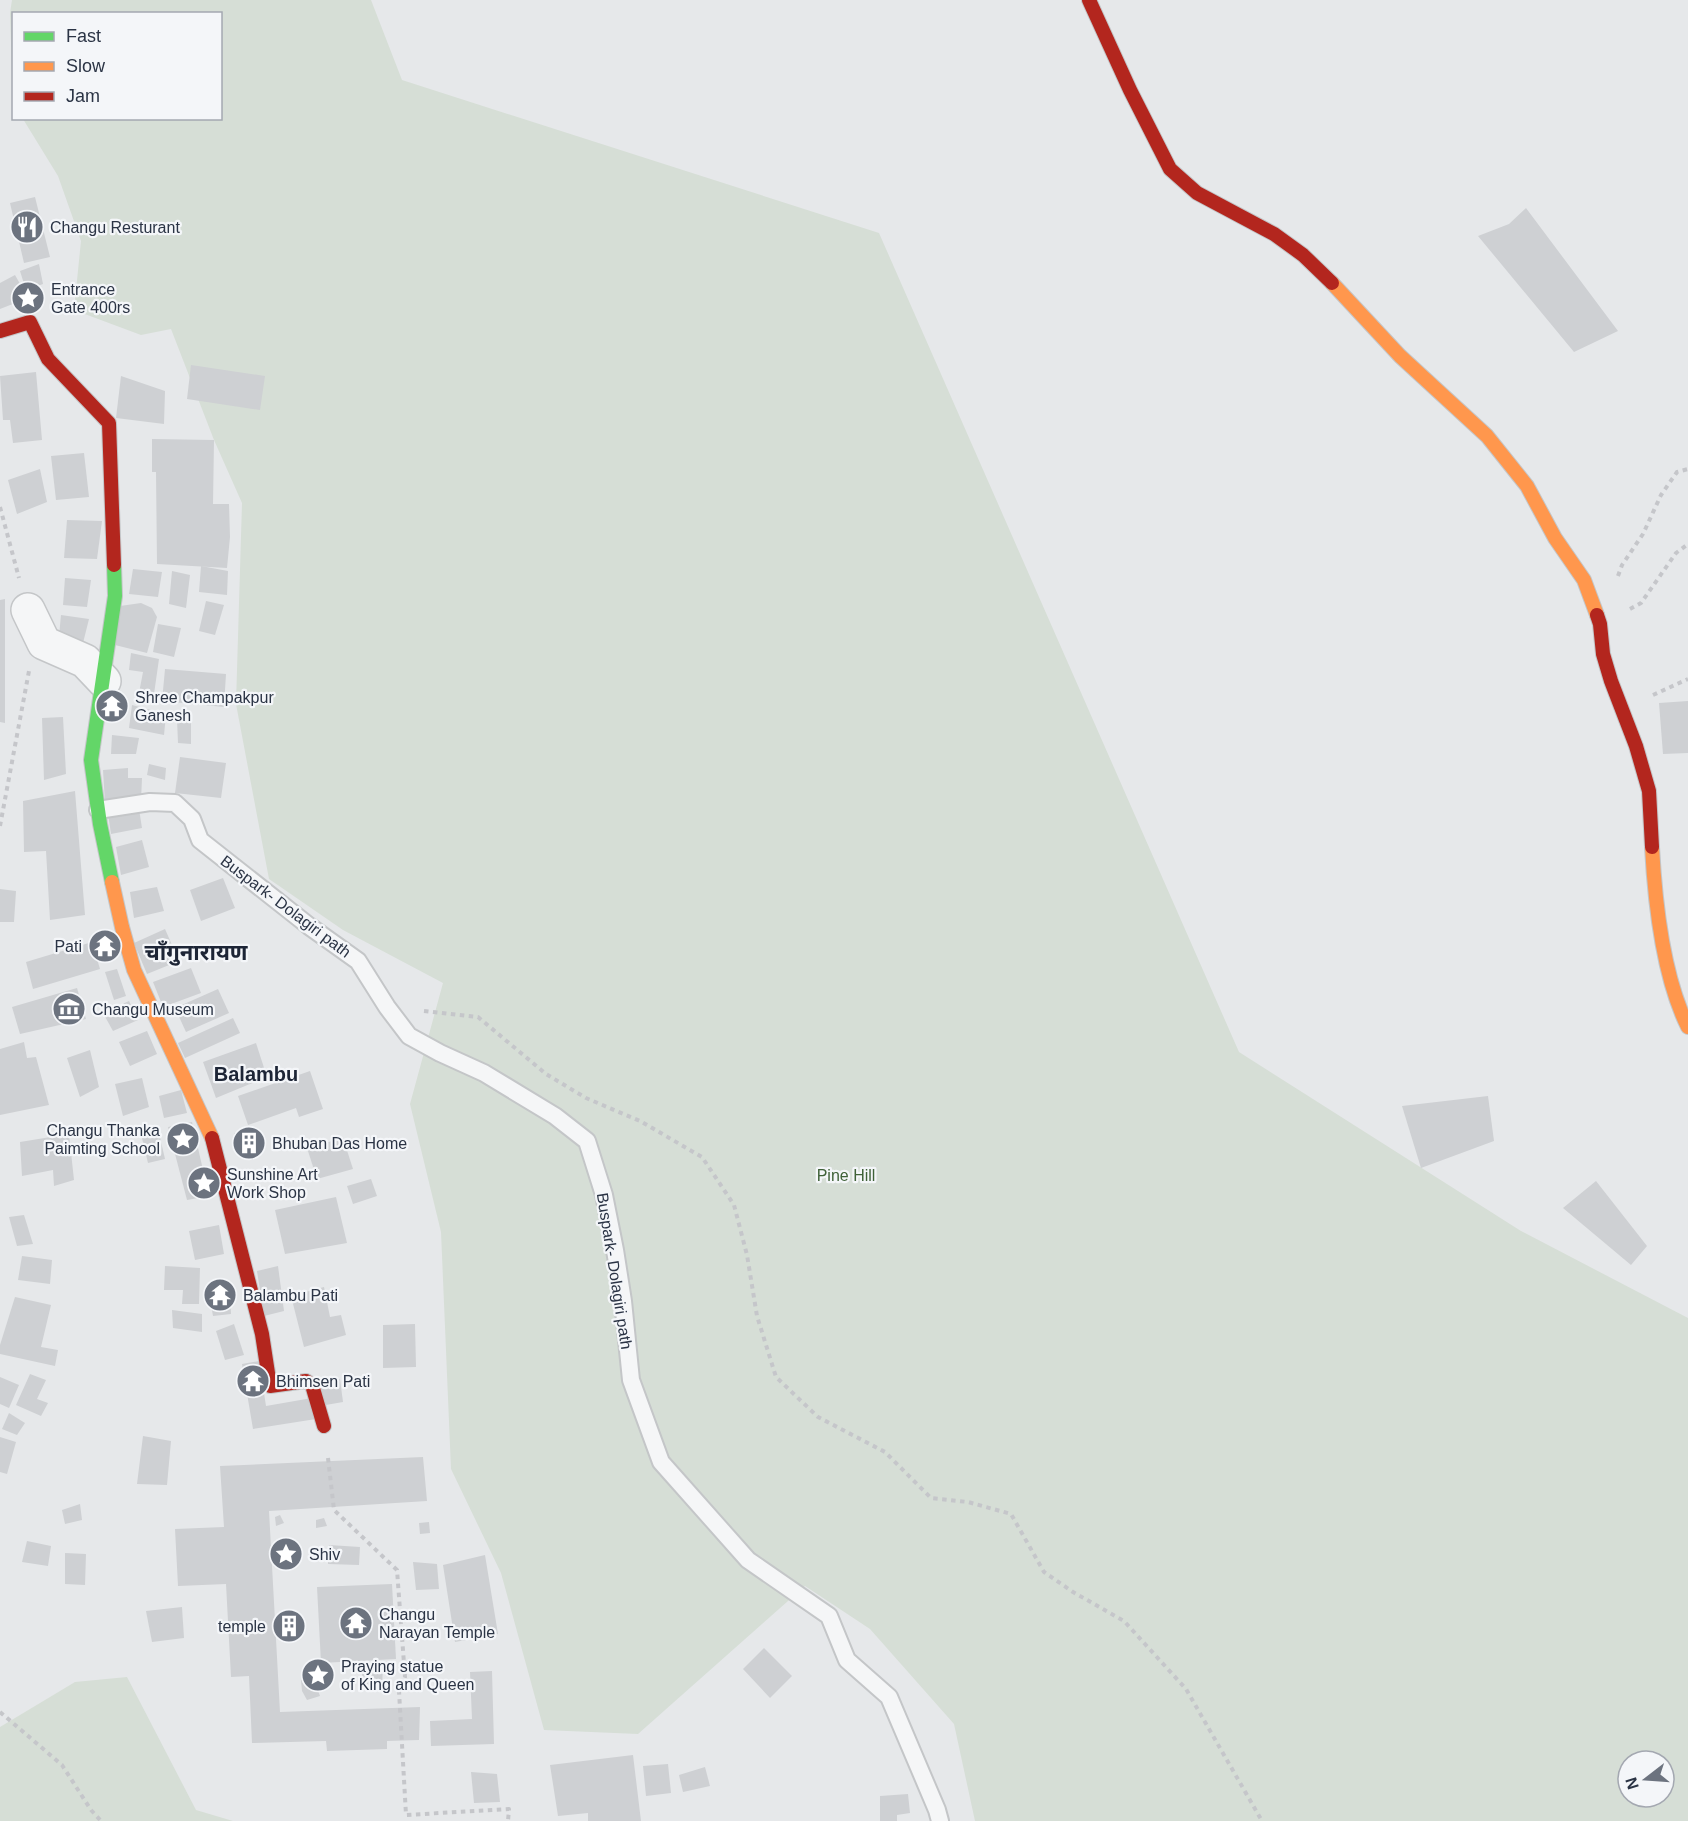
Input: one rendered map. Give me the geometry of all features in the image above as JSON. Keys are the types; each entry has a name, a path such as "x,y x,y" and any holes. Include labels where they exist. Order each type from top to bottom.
{"street":[{"path":"1089,0 1130,90 1170,169 1197,193 1274,234 1303,255 1350,301 1400,356 1487,436 1527,486 1555,538 1584,580 1600,624 1603,654 1636,746 1649,791 1656,897 1667,965 1678,1007 1688,1027"},
{"path":"0,331 30,322 48,359 108,423 115,596 91,760 98,810 122,927 134,970 214,1142 262,1334 270,1386 306,1381 312,1385 324,1426"},
{"path":"28,610 45,643 85,661 104,681"}],"lane":[{"name":"Buspark- Dolagiri path","path":"98,810 150,802 175,803 192,819 200,840 309,926 358,961 387,1007 409,1036 484,1073 555,1116 587,1141 604,1195 615,1250 631,1380 661,1462 748,1560 829,1616 848,1660 889,1697 937,1810 939,1821"}],"path":[{"path":"1600,624 1622,565 1643,534 1661,495 1677,472 1688,469"},
{"path":"1600,624 1641,603 1676,553 1688,544"},
{"path":"387,1007 478,1017 546,1074 586,1098 640,1121 702,1157 734,1205 747,1255 758,1316 776,1377 818,1417 885,1452 931,1498 968,1502 1011,1514 1044,1572 1073,1592 1124,1621 1186,1689 1262,1821"},
{"path":"324,1426 334,1510 397,1570 405,1677 399,1691 406,1815 509,1809 508,1821"},
{"path":"0,1712 62,1765 91,1810 101,1821"}],"green space":[{"name":"Pine Hill","path":"12,0 371,0 402,80 879,233 1239,1052 1521,1231 1688,1318 1688,1821 975,1821 954,1724 870,1629 805,1586 638,1734 544,1730 501,1573 451,1469 441,1232 410,1104 443,983 343,930 269,879 236,704 242,503 214,440 171,329 141,335 74,310 81,241 58,176 24,120 222,120 222,12 12,12 12,73 10,13"},
{"path":"127,1677 196,1810 233,1821 0,1821 0,1727 75,1682"}],"building":[{"path":"35,197 50,257 24,263 10,203"},
{"path":"1526,208 1618,331 1574,352 1478,236 1509,224"},
{"path":"39,264 43,284 26,290 20,271"},
{"path":"15,275 28,298 0,309 0,283"},
{"path":"191,365 265,376 260,410 187,399"},
{"path":"36,372 42,440 13,443 10,420 3,420 0,376"},
{"path":"121,376 165,391 164,424 116,418"},
{"path":"152,439 214,440 213,504 229,504 230,537 227,568 157,564 156,472 152,472"},
{"path":"84,453 89,497 56,500 51,456"},
{"path":"40,469 47,502 17,514 8,480"},
{"path":"67,520 102,521 97,559 64,558"},
{"path":"201,566 228,571 227,595 199,592"},
{"path":"133,569 162,572 158,597 129,594"},
{"path":"172,571 190,575 186,608 169,604"},
{"path":"65,578 91,580 87,607 63,605"},
{"path":"5,599 5,723 0,722 0,600"},
{"path":"206,601 224,605 215,635 199,631"},
{"path":"141,603 152,608 157,617 147,653 115,645 120,606"},
{"path":"61,615 89,619 83,643 59,636"},
{"path":"158,624 181,628 174,657 153,652"},
{"path":"131,653 159,659 154,694 139,693 143,672 129,670"},
{"path":"165,669 226,674 224,707 162,701"},
{"name":"Shree Champakpur Ganesh","path":"107,696 121,697 118,719 103,716"},
{"path":"1688,701 1688,753 1663,754 1659,703"},
{"path":"132,705 166,714 164,735 129,728"},
{"path":"63,717 66,774 44,780 42,718"},
{"path":"177,719 191,719 191,744 178,743"},
{"path":"112,735 139,738 136,754 111,754"},
{"path":"180,757 226,763 221,798 175,793"},
{"path":"149,764 166,768 165,780 147,775"},
{"path":"128,768 128,778 142,778 141,801 105,803 103,770"},
{"path":"75,791 85,915 50,920 46,851 24,852 23,801"},
{"path":"139,809 142,828 111,834 108,814"},
{"path":"142,840 149,867 121,875 116,847"},
{"path":"223,878 235,908 201,921 190,890"},
{"path":"157,887 164,911 134,918 130,892"},
{"path":"0,889 16,891 14,922 0,922"},
{"path":"165,929 179,961 147,974 134,943"},
{"path":"98,932 110,932 112,958 102,961"},
{"path":"92,942 100,969 33,989 26,962"},
{"path":"191,968 201,993 163,1007 153,982"},
{"path":"117,969 126,996 114,1000 105,972"},
{"path":"77,988 86,1019 20,1034 12,1007"},
{"path":"218,989 229,1013 186,1032 175,1008"},
{"path":"129,1001 138,1020 113,1031 103,1013"},
{"path":"233,1018 240,1033 185,1058 178,1043"},
{"path":"147,1031 157,1054 130,1066 119,1042"},
{"path":"24,1042 27,1058 36,1057 49,1105 0,1115 0,1049"},
{"path":"256,1043 267,1077 216,1098 203,1062"},
{"path":"90,1050 99,1087 80,1097 67,1058"},
{"path":"310,1071 323,1109 299,1117 296,1108 248,1125 238,1096"},
{"path":"142,1078 149,1107 123,1116 115,1084"},
{"path":"181,1090 187,1113 164,1118 159,1096"},
{"path":"1488,1096 1494,1141 1421,1168 1402,1106"},
{"path":"192,1122 209,1196 187,1200 168,1127"},
{"path":"158,1129 165,1159 148,1163 141,1134"},
{"name":"Bhuban Das Home","path":"259,1129 263,1153 241,1156 234,1133"},
{"path":"69,1134 74,1180 54,1186 53,1170 22,1176 20,1142"},
{"path":"343,1138 353,1169 317,1179 307,1148"},
{"path":"371,1179 377,1196 353,1204 347,1186"},
{"path":"1596,1181 1647,1246 1631,1265 1563,1208"},
{"path":"336,1197 347,1243 285,1254 275,1210"},
{"path":"24,1215 33,1244 17,1246 9,1217"},
{"path":"219,1225 224,1254 195,1260 189,1231"},
{"path":"22,1256 52,1260 50,1284 18,1280"},
{"path":"165,1266 200,1268 199,1304 182,1304 183,1290 164,1290"},
{"path":"278,1266 284,1311 264,1316 257,1271"},
{"name":"Balambu Pati","path":"229,1283 231,1314 213,1316 208,1288"},
{"path":"324,1287 330,1317 341,1315 346,1335 304,1347 291,1296"},
{"path":"15,1297 51,1305 41,1347 58,1350 55,1366 0,1354 0,1345"},
{"path":"172,1310 202,1314 202,1332 173,1328"},
{"path":"234,1324 244,1355 225,1360 216,1331"},
{"path":"415,1324 416,1367 383,1368 383,1325"},
{"name":"Bhimsen Pati","path":"259,1361 266,1406 312,1398 316,1419 253,1429 242,1364"},
{"path":"30,1374 46,1380 37,1399 48,1403 41,1416 16,1405"},
{"path":"0,1377 19,1385 9,1408 0,1404"},
{"path":"340,1379 343,1402 320,1406 317,1382"},
{"path":"9,1413 25,1423 17,1435 2,1429"},
{"path":"143,1436 171,1441 167,1485 137,1484"},
{"path":"0,1437 16,1442 7,1474 0,1472"},
{"path":"423,1457 427,1501 269,1511 280,1712 420,1707 419,1740 387,1741 387,1749 327,1751 326,1741 252,1743 249,1676 231,1677 226,1584 178,1586 175,1529 224,1527 220,1466"},
{"path":"80,1504 82,1520 65,1524 62,1510"},
{"path":"280,1515 284,1523 276,1526 275,1517"},
{"path":"324,1518 327,1526 316,1528 316,1520"},
{"path":"429,1522 430,1533 420,1534 419,1523"},
{"path":"27,1541 51,1546 48,1566 22,1562"},
{"path":"329,1545 360,1547 359,1565 328,1564"},
{"path":"291,1547 292,1566 274,1567 272,1548"},
{"path":"65,1553 86,1554 85,1585 65,1584"},
{"path":"485,1555 498,1634 455,1642 443,1565"},
{"path":"413,1562 437,1564 439,1589 416,1590"},
{"name":"Changu Narayan Temple","path":"392,1584 396,1659 321,1663 317,1587"},
{"path":"182,1607 184,1638 152,1642 146,1611"},
{"name":"temple","path":"293,1619 296,1632 285,1633 282,1621"},
{"path":"764,1648 792,1676 770,1698 743,1669"},
{"path":"383,1665 382,1687 364,1688 361,1666"},
{"path":"492,1671 494,1744 431,1746 430,1721 472,1719 470,1672"},
{"path":"312,1675 320,1696 307,1700 302,1691 301,1680"},
{"path":"633,1755 641,1821 588,1821 588,1813 558,1816 550,1765"},
{"path":"668,1764 671,1793 646,1796 643,1766"},
{"path":"705,1767 710,1786 683,1792 679,1775"},
{"path":"471,1772 497,1774 500,1802 474,1803"},
{"path":"908,1794 910,1813 897,1815 897,1821 880,1821 880,1796"}],"traffic: fast":[{"path":"112,882 100,824 91,760 115,596 114,565"}],"traffic: slow":[{"path":"1332,283 1400,356 1487,436 1527,486 1555,538 1584,580 1597,615"},
{"path":"1652,847 1655,892 1666,963 1679,1007 1688,1027"},
{"path":"112,882 134,970 212,1138"}],"traffic: jam":[{"path":"1089,0 1130,90 1170,169 1197,193 1274,234 1303,255 1332,283"},
{"path":"0,331 30,322 48,359 109,423 114,565"},
{"path":"1597,615 1603,654 1636,746 1649,791 1652,847"},
{"path":"212,1138 262,1334 270,1386 306,1381 312,1385 324,1426"}],"place":[{"name":"Changu Resturant","path":"27,227"},
{"name":"Entrance Gate 400rs","path":"28,298"},
{"name":"Shree Champakpur Ganesh","path":"112,706"},
{"name":"Pati","path":"105,946"},
{"name":"Changu Museum","path":"69,1009"},
{"name":"Changu Thanka Paimting School","path":"183,1139"},
{"name":"Bhuban Das Home","path":"249,1143"},
{"name":"Sunshine Art Work Shop","path":"204,1183"},
{"name":"Balambu Pati","path":"220,1295"},
{"name":"Bhimsen Pati","path":"253,1381"},
{"name":"Shiv","path":"286,1554"},
{"name":"Changu Narayan Temple","path":"356,1623"},
{"name":"temple","path":"289,1626"},
{"name":"Praying statue of King and Queen","path":"318,1675"}],"district":[{"name":"चाँगुनारायण","path":"196,952"},
{"name":"Balambu","path":"256,1074"}]}
